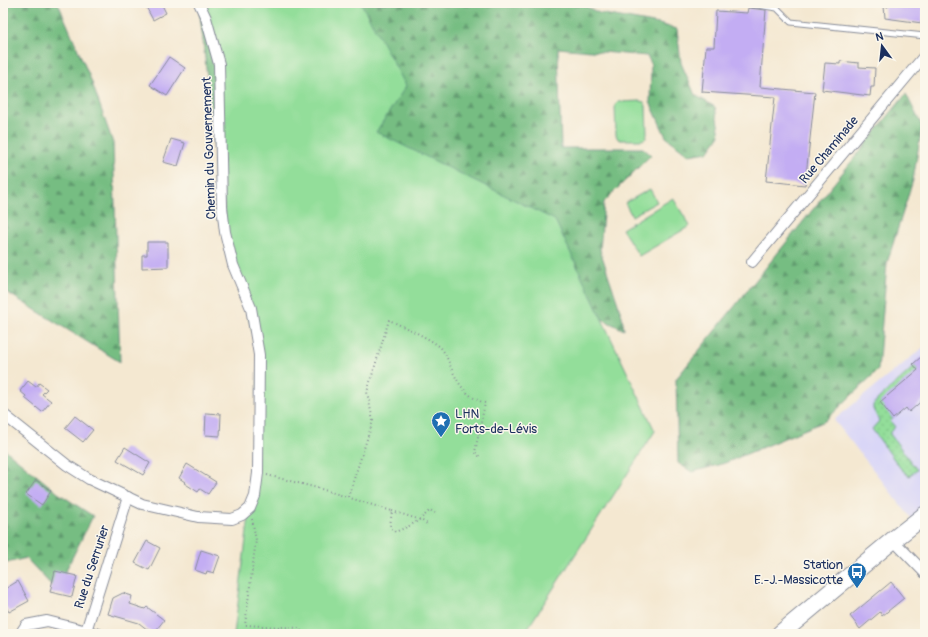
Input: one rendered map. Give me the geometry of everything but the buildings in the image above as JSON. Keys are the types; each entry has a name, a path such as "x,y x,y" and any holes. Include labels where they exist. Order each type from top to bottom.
{"main road":[{"path":"780,634 925,515"}],"street":[{"name":"Chemin du Gouvernement","path":"199,3 206,18 219,64 222,207 225,232 233,265 251,308 259,356 258,473 255,496 250,508"},
{"name":"Rue Chaminade","path":"752,262 925,55"},
{"path":"3,414 67,465 89,479 142,504 198,517 232,519 242,515 250,508"},
{"name":"Rue du Serrurier","path":"86,631 128,497"},
{"path":"893,540 925,573"},
{"path":"20,634 26,625 47,621 99,634"}],"lane":[{"path":"744,3 777,8 790,22 925,36"}],"path":[{"path":"348,497 373,421 367,392 389,320 440,347 448,359 454,374 468,394 485,403 475,452 482,458"},
{"path":"258,473 348,497 421,520 427,524"},
{"path":"250,508 256,540 244,625 299,628 302,632 362,634"},
{"path":"392,511 390,526 395,532 409,527 421,520 430,510 435,513"}],"shaded area":[{"path":"925,346 925,515 915,523 834,420"}],"green space":[{"path":"3,3 58,3 91,80 113,143 120,362 3,290"},
{"path":"197,3 579,3 599,13 659,24 677,29 681,63 695,95 715,107 720,135 708,152 689,155 666,137 650,102 651,63 647,56 558,48 561,148 643,148 651,155 604,202 600,250 622,316 624,330 602,319 589,304 218,172 199,7"},
{"path":"199,3 361,3 406,86 376,132 555,220 655,431 524,634 234,634 250,508 255,496 259,355 225,232 219,64"},
{"path":"906,94 922,126 913,180 887,263 878,370 825,421 725,463 692,472 678,463 676,379"},
{"path":"618,102 644,102 646,106 646,138 642,140 618,139 616,135 615,105"},
{"path":"650,189 657,202 632,216 625,203"},
{"path":"673,198 690,226 639,256 622,229"},
{"path":"915,366 918,370 893,419 890,421 895,427 890,434 917,470 909,476 901,469 872,429 879,421 873,409 873,405"},
{"path":"3,448 58,493 93,516 56,590 26,558 3,564"}],"place":[{"name":"LHN Forts-de-Lévis","path":"441,438"},
{"name":"Station E.-J.-Massicotte","path":"857,589"}]}
